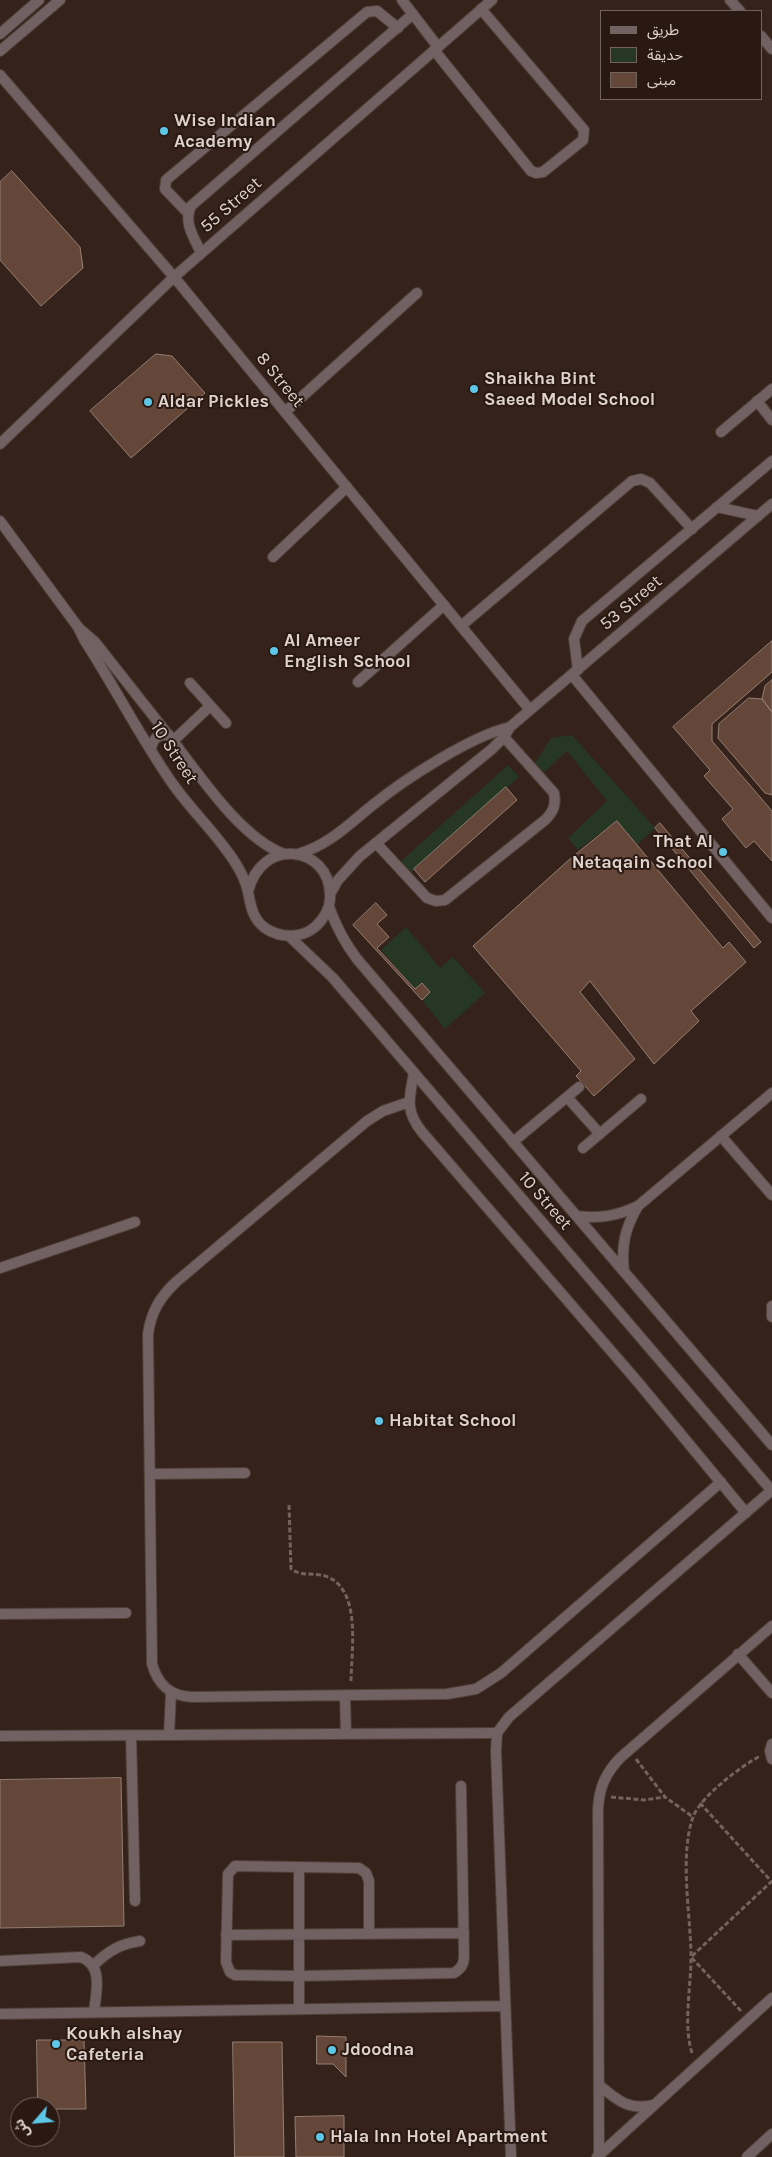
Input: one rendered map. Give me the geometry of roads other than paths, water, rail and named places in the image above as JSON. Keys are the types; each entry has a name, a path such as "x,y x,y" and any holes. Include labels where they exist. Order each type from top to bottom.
{"street":[{"path":"0,34 39,0"},
{"path":"0,51 60,0"},
{"path":"402,0 436,48 530,171 536,174 543,172 583,140 584,130 481,9"},
{"name":"55 Street","path":"0,444 174,277 492,0"},
{"path":"730,0 739,10"},
{"path":"188,213 165,189 166,180 368,12 377,11 398,28"},
{"path":"201,253 187,222 191,206 413,14"},
{"path":"762,37 772,49"},
{"name":"8 Street","path":"0,75 174,277 530,710"},
{"path":"285,412 417,293"},
{"path":"721,432 772,389"},
{"path":"757,401 772,420"},
{"path":"772,460 582,621 574,639 575,672 772,918"},
{"path":"461,626 632,481 641,479 650,483 692,529"},
{"path":"274,557 347,487"},
{"name":"53 Street","path":"330,894 348,868 376,843 492,749 504,737 510,727 772,504"},
{"path":"717,508 758,516"},
{"name":"10 Street","path":"0,521 78,628 178,792 232,858 248,892"},
{"path":"358,682 444,605"},
{"name":"10 Street","path":"78,628 95,642 222,802 258,841 270,849 284,854"},
{"path":"190,683 226,723"},
{"path":"151,749 152,742 156,737 162,734 171,738 210,706"},
{"name":"53 Street","path":"298,854 326,843 386,795 459,749 494,732 510,727"},
{"path":"376,843 427,898 436,901 445,900 545,820 552,813 556,803 554,792 504,737"},
{"path":"284,854 298,854 321,868 328,880 329,907 323,918 314,928 302,934 290,936 276,934 264,927 255,918 248,892 251,878 259,867 270,858 284,854"},
{"name":"10 Street","path":"329,907 345,943 357,959 772,1445"},
{"name":"10 Street","path":"290,936 334,978 772,1490"},
{"path":"414,1073 409,1102 410,1113 422,1132 637,1381 746,1513"},
{"path":"513,1142 579,1087"},
{"path":"624,1271 622,1254 624,1237 629,1220 638,1206 772,1093"},
{"path":"567,1097 600,1134"},
{"path":"583,1148 641,1099"},
{"path":"409,1102 383,1111 368,1121 176,1282 156,1305 150,1319 148,1334 152,1664 161,1685 171,1693 181,1697 462,1693 476,1689 490,1682 721,1482"},
{"path":"721,1136 772,1195"},
{"path":"576,1216 608,1217 638,1206"},
{"path":"0,1268 135,1222"},
{"path":"772,1306 772,1317"},
{"path":"150,1474 245,1473"},
{"path":"511,2157 495,1742 497,1733 509,1717 772,1490"},
{"path":"0,1614 126,1613"},
{"path":"598,2156 598,1796 603,1781 610,1769 629,1750 772,1626"},
{"path":"738,1654 772,1693"},
{"path":"168,1735 171,1693"},
{"path":"346,1734 348,1695"},
{"path":"0,1736 497,1733"},
{"path":"131,1735 135,1901"},
{"path":"370,1934 369,1881 366,1873 359,1868 235,1866 230,1869 228,1874 226,1962 230,1972 240,1975 299,1976 454,1973 460,1969 464,1962 461,1786"},
{"path":"299,1866 299,2009"},
{"path":"226,1935 464,1933"},
{"path":"94,1965 115,1948 140,1941"},
{"path":"0,1961 81,1957 88,1960 94,1965 97,1972 94,2012"},
{"path":"598,2156 772,1998"},
{"path":"0,2014 504,2006"},
{"path":"599,2085 620,2103 631,2107 643,2107 654,2104"},
{"path":"747,2157 772,2134"}],"place":[{"name":"Wise Indian Academy","path":"164,131"},
{"name":"Shaikha Bint Saeed Model School","path":"474,389"},
{"name":"Aldar Pickles","path":"148,402"},
{"name":"Al Ameer English School","path":"274,651"},
{"name":"That Al Netaqain School","path":"723,852"},
{"name":"Habitat School","path":"379,1421"},
{"name":"Koukh alshay Cafeteria","path":"56,2044"},
{"name":"Jdoodna","path":"332,2050"},
{"name":"Hala Inn Hotel Apartment","path":"320,2137"}]}
